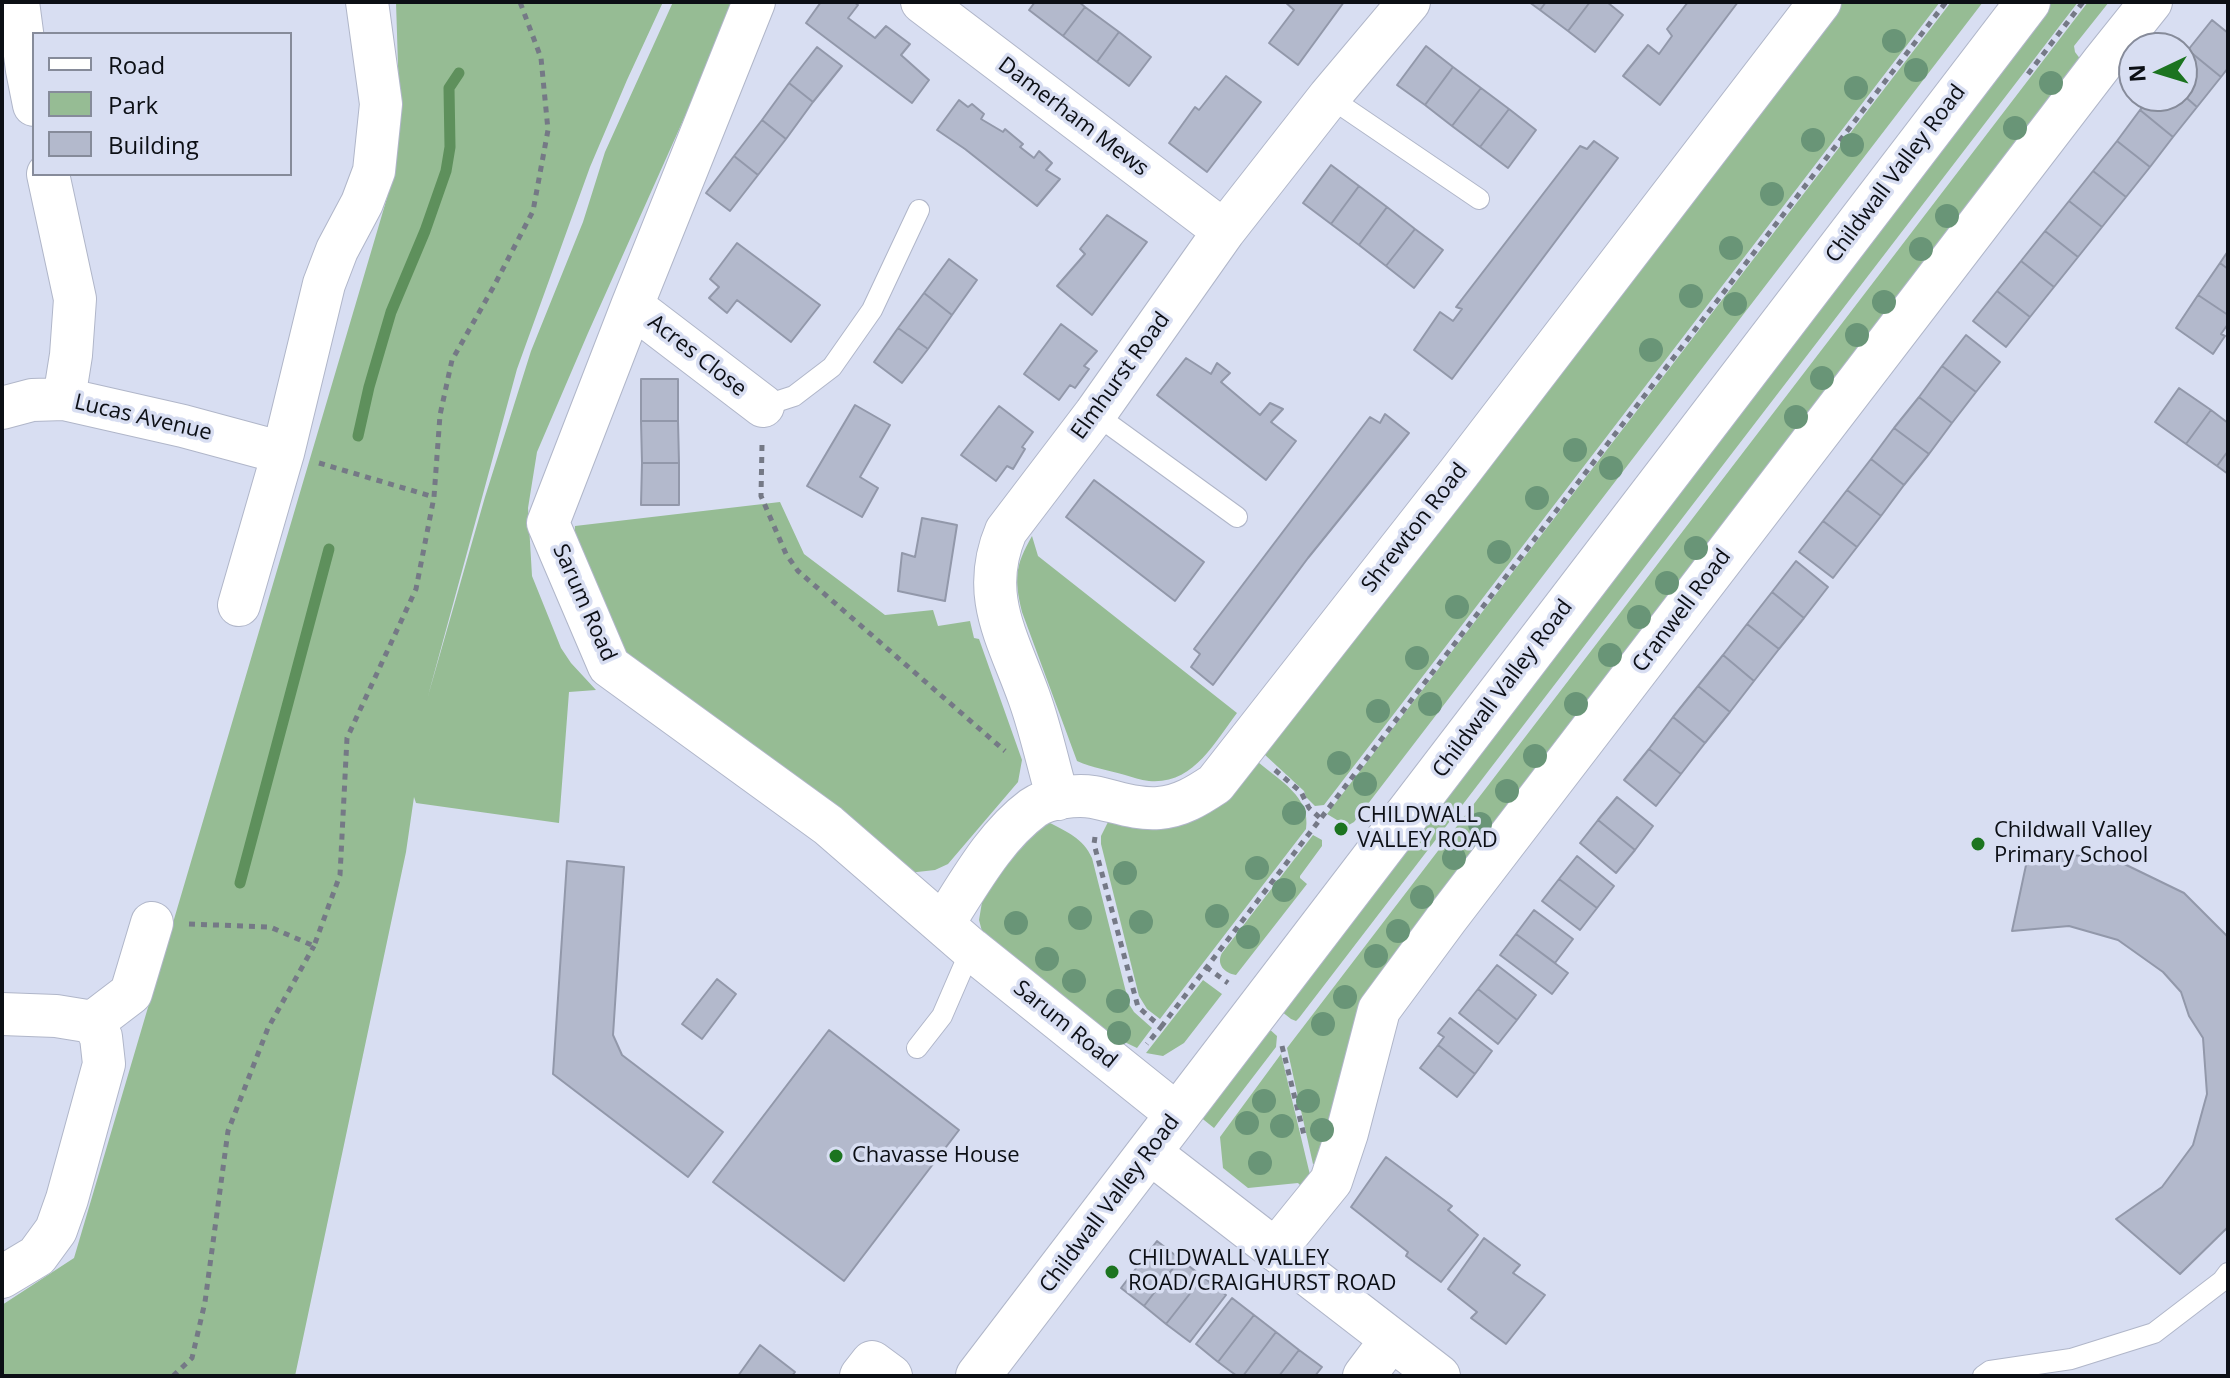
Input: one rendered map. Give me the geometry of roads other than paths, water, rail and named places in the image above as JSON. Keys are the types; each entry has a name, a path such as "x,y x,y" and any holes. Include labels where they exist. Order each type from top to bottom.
{"main road":[{"name":"Childwall Valley Road","path":"978,1376 2028,2"}],"street":[{"path":"18,2 32,95"},
{"path":"239,605 283,453 324,284 374,171 381,104 367,2"},
{"name":"Sarum Road","path":"754,2 548,523 609,666 828,825 957,937 1178,1115"},
{"name":"Damerham Mews","path":"922,2 1224,231"},
{"name":"Elmhurst Road","path":"1056,790 1030,700 1002,627 995,596 1000,546 1006,531 1095,414 1224,231 1329,97 1409,2"},
{"name":"Shrewton Road","path":"957,937 1006,832 1056,790 1133,807 1160,808 1192,800 1215,784 1458,474 1820,2"},
{"name":"Cranwell Road","path":"1275,1250 1331,1181 1347,1133 1379,1010 1619,692 2151,2"},
{"path":"48,176 75,299 64,399"},
{"name":"Acres Close","path":"632,306 763,406"},
{"name":"Lucas Avenue","path":"2,408 32,400 64,399 283,453"},
{"path":"2,1014 56,1016 93,1022 131,993 152,923"},
{"path":"2,1277 37,1256 56,1230 64,1209 104,1064 101,1037 93,1022"},
{"path":"1149,1152 1439,1376"},
{"path":"1364,1376 1391,1340"},
{"path":"861,1376 872,1362 891,1376"}],"lane":[{"path":"1329,97 1479,199"},
{"path":"763,406 794,396 832,367 872,310 919,210"},
{"path":"1095,414 1237,517"},
{"path":"917,1048 942,1016 957,937"},
{"path":"1983,1376 1990,1371 2071,1359 2154,1333 2222,1281 2228,1273"}],"waterway":[{"path":"358,436 391,312 446,171 450,147 449,88 459,73"},
{"path":"240,883 329,549"}],"place":[{"name":"CHILDWALL VALLEY ROAD","path":"1341,829"},
{"name":"Childwall Valley Primary School","path":"1978,844"},
{"name":"Chavasse House","path":"836,1156"},
{"name":"CHILDWALL VALLEY ROAD/CRAIGHURST ROAD","path":"1112,1272"}]}
